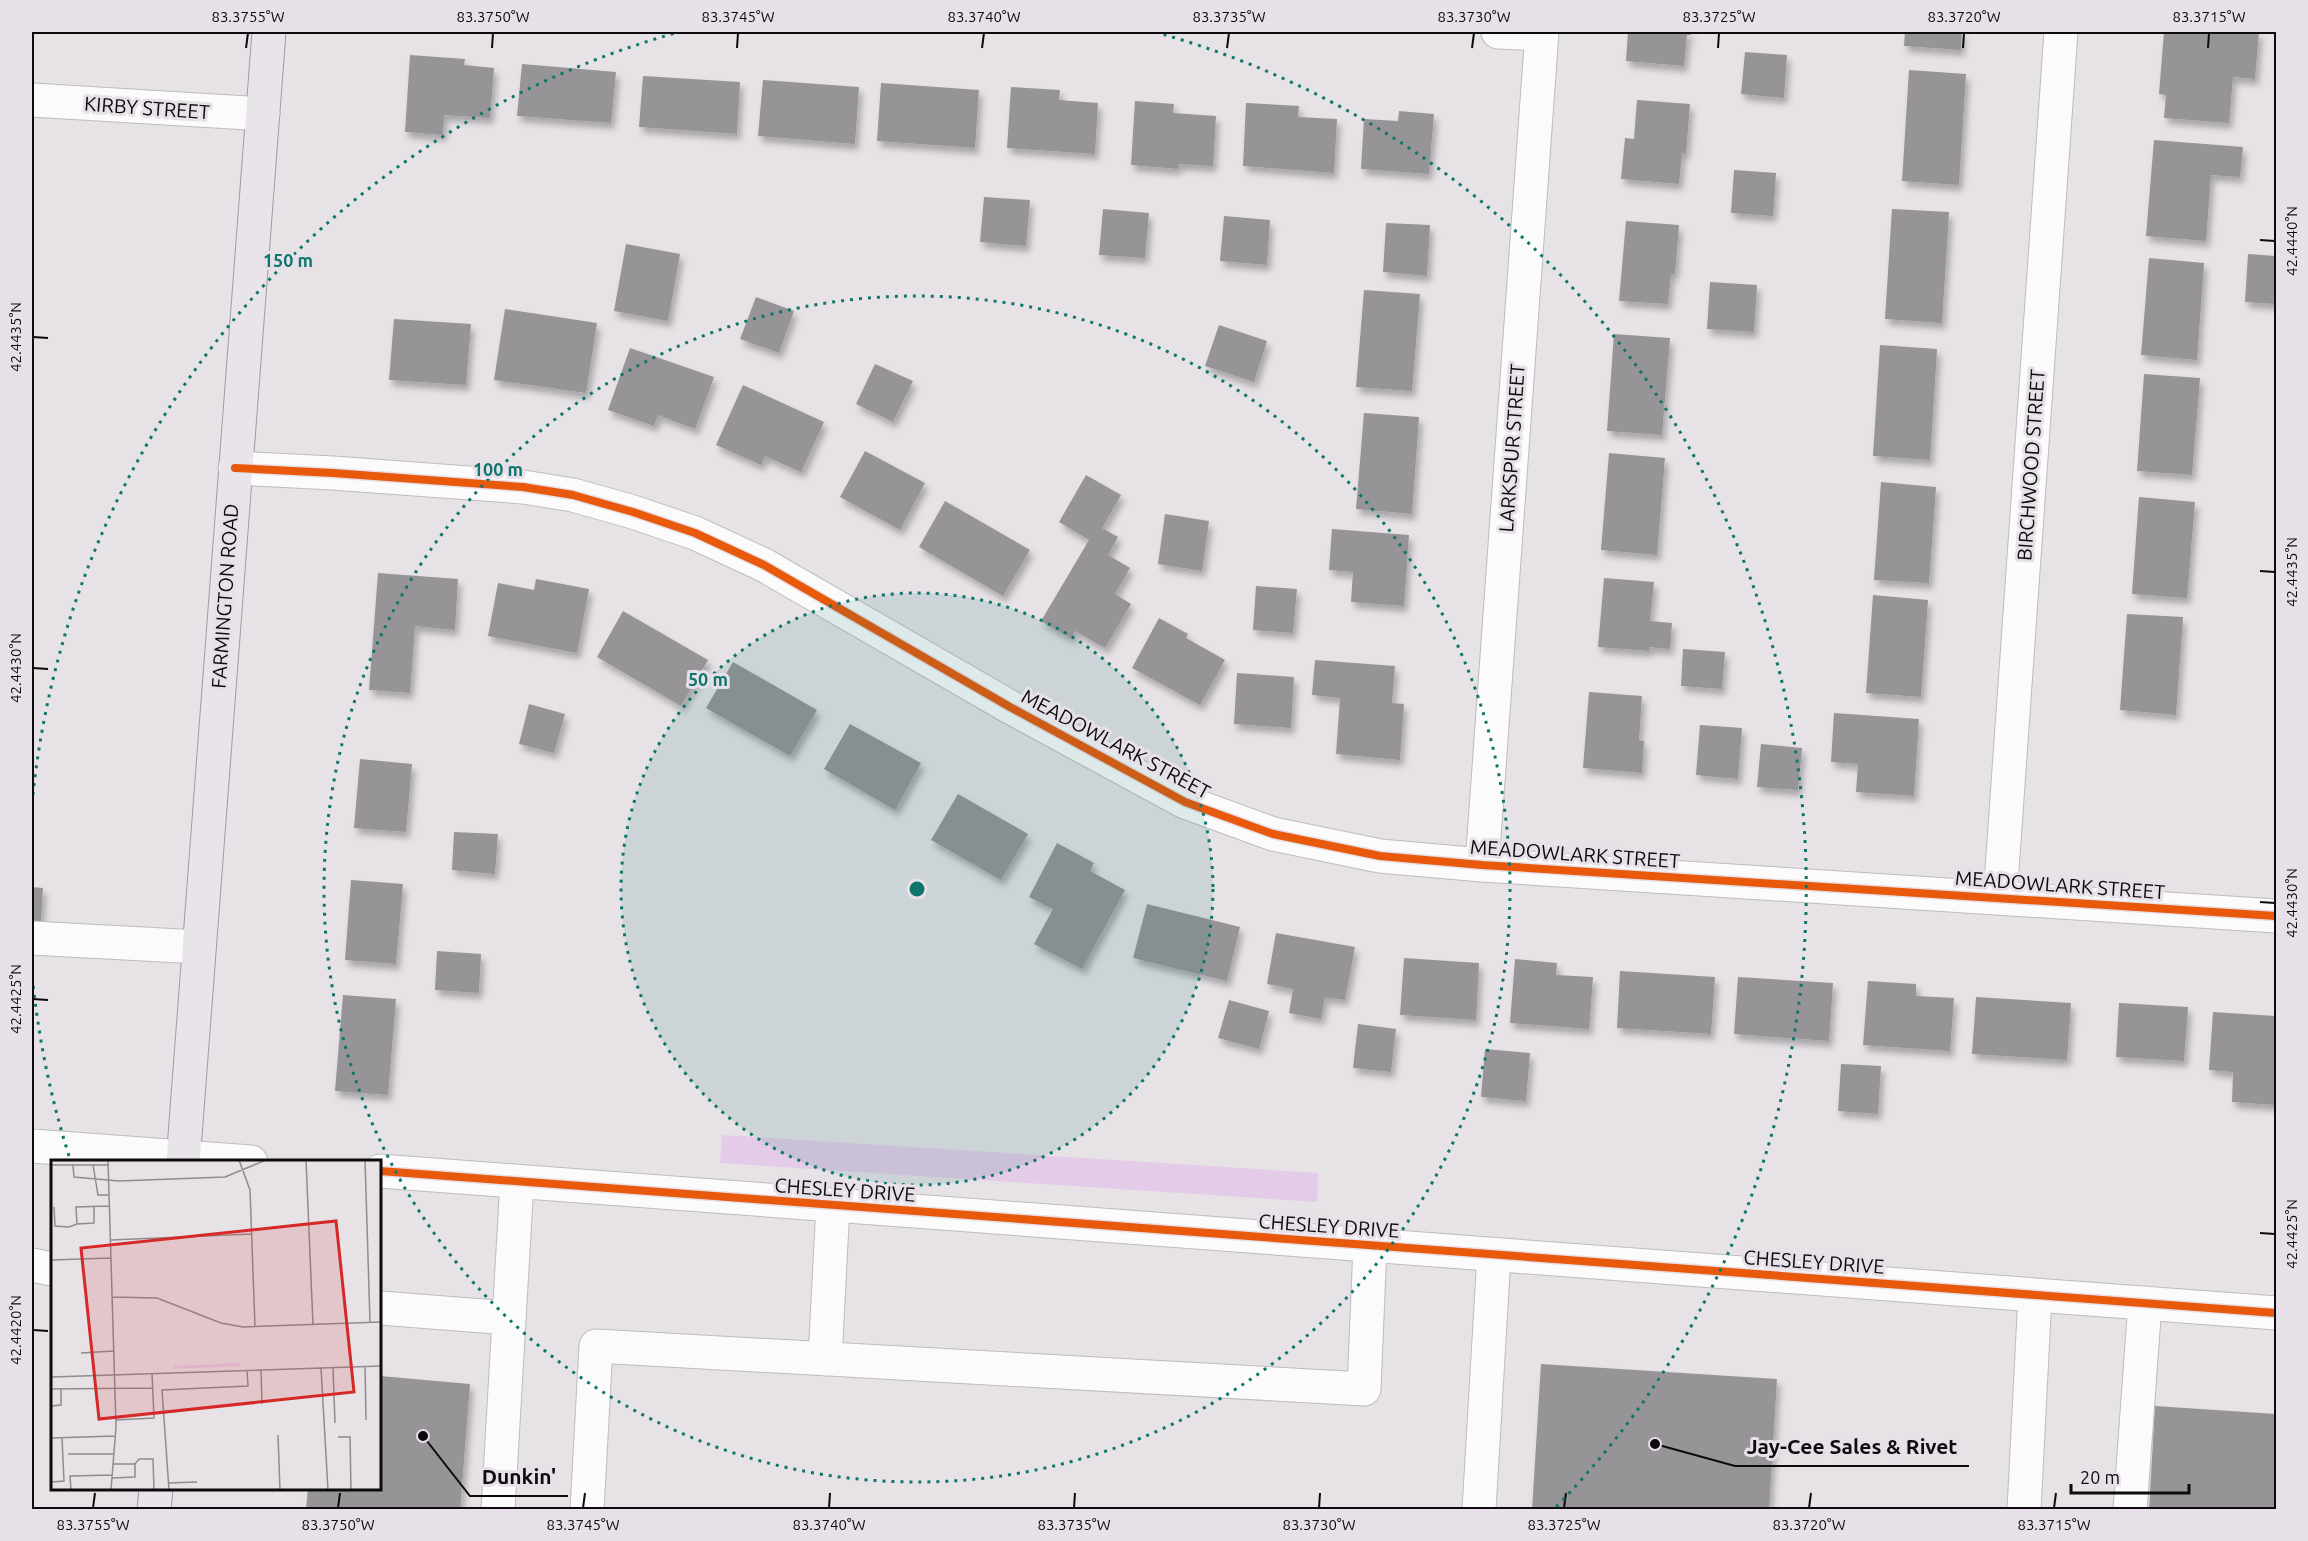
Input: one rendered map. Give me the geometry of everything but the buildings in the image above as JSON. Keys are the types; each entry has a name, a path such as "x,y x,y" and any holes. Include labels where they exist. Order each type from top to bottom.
{"main road":[{"name":"FARMINGTON ROAD","path":"183,1159 270,32"},
{"path":"154,1509 156,1490"}],"street":[{"path":"1498,32 1542,33"},
{"name":"BIRCHWOOD STREET","path":"2000,898 2061,32"},
{"name":"LARKSPUR STREET","path":"1482,865 1542,33"},
{"name":"KIRBY STREET","path":"32,100 264,114"},
{"name":"MEADOWLARK STREET","path":"235,468 522,487 573,495 695,533 764,565 1010,707 1185,802 1273,834 1380,856 1482,865 2277,916"},
{"path":"32,938 199,947"},
{"path":"32,1146 217,1160"},
{"name":"CHESLEY DRIVE","path":"381,1172 2277,1313"},
{"path":"498,1509 517,1182"},
{"path":"825,1359 833,1205"},
{"path":"587,1509 596,1346 1364,1389 1370,1246"},
{"path":"1479,1509 1494,1255"},
{"path":"32,1265 51,1269"},
{"path":"2024,1509 2035,1295"},
{"path":"2130,1509 2145,1303"},
{"path":"381,1308 509,1318"}],"shaded area":[{"path":"722,1135 1318,1173 1317,1202 720,1163"}],"cycle path":[{"path":"235,468 523,487 573,495 695,533 764,565 1010,707 1185,802 1273,834 1380,856 1482,865 2276,916"},
{"path":"381,1171 2276,1313"}],"place":[{"name":"Dunkin'","path":"423,1436"},
{"name":"Jay-Cee Sales & Rivet","path":"1655,1444"}]}
